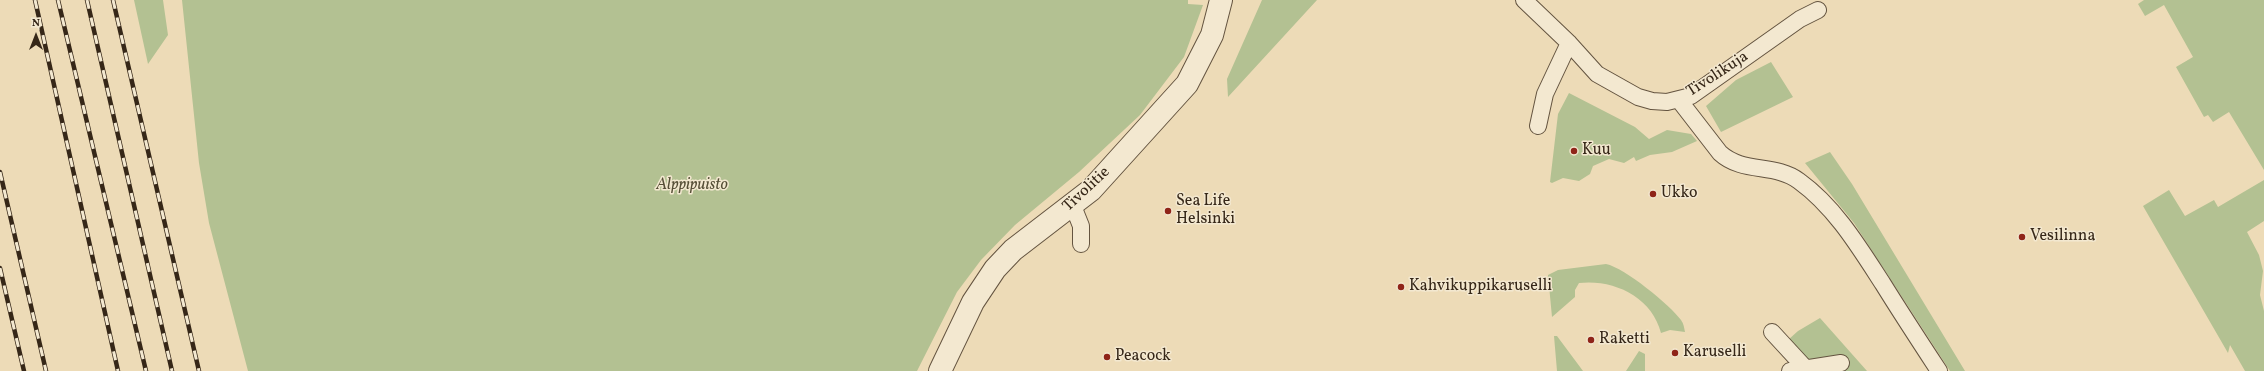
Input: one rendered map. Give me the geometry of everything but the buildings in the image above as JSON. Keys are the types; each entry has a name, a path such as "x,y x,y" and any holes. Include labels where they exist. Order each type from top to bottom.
{"street":[{"name":"Tivolitie","path":"940,371 973,302 995,269 1013,250 1073,206 1091,190 1187,84 1212,35 1221,0"}],"lane":[{"name":"Tivolikuja","path":"1524,0 1569,43 1597,74 1638,97 1652,101 1679,100 1691,96 1800,19 1818,10"},
{"path":"1538,126 1544,94 1569,43"},
{"path":"1679,100 1720,153 1728,160 1737,165 1778,172 1796,178 1814,192 1856,243 1939,371"},
{"path":"1073,206 1081,226 1081,244"},
{"path":"1772,332 1806,370"},
{"path":"1790,371 1806,370 1841,363"}],"green space":[{"path":"134,0 163,0 168,35 148,64"},
{"name":"Alppipuisto","path":"182,0 1188,0 1188,4 1203,5 1184,57 1140,115 1079,172 1015,225 981,260 957,292 917,371 248,371 209,223 199,163"},
{"path":"1262,0 1317,0 1228,97 1227,79"},
{"path":"2144,0 2264,0 2264,170 2229,112 2213,122 2208,115 2204,117 2176,67 2193,57 2164,5 2145,16 2138,4"},
{"path":"1771,62 1793,97 1721,132 1706,106 1736,80"},
{"path":"1569,93 1635,127 1649,139 1667,130 1691,134 1697,141 1672,152 1650,155 1636,161 1634,157 1624,163 1609,159 1593,166 1590,174 1579,181 1563,178 1552,183 1550,182 1558,114"},
{"path":"1830,152 1852,184 1965,371 1950,371 1854,223 1805,163"},
{"path":"2264,180 2264,221 2247,232 2259,255 2263,271 2260,295 2264,311 2264,371 2245,371 2230,345 2228,353 2143,206 2169,190 2185,216 2214,200 2218,207"},
{"path":"1606,264 1624,272 1667,305 1681,320 1685,332 1670,330 1661,333 1656,320 1649,309 1640,300 1630,293 1605,284 1579,283 1575,290 1575,297 1552,317 1548,275 1558,270"},
{"path":"1820,318 1867,371 1819,371 1788,340 1798,331"},
{"path":"1554,336 1557,336 1583,371 1557,371"},
{"path":"1639,351 1645,354 1645,371 1626,371"}],"railway":[{"path":"35,0 118,371"},
{"path":"58,0 146,371"},
{"path":"87,0 172,371"},
{"path":"113,0 199,371"},
{"path":"0,172 46,371"},
{"path":"0,268 24,371"}],"place":[{"name":"Kuu","path":"1574,151"},
{"name":"Ukko","path":"1653,194"},
{"name":"Sea Life Helsinki","path":"1168,211"},
{"name":"Vesilinna","path":"2022,237"},
{"name":"Kahvikuppikaruselli","path":"1401,287"},
{"name":"Raketti","path":"1591,340"},
{"name":"Karuselli","path":"1675,353"},
{"name":"Peacock","path":"1107,357"}]}
